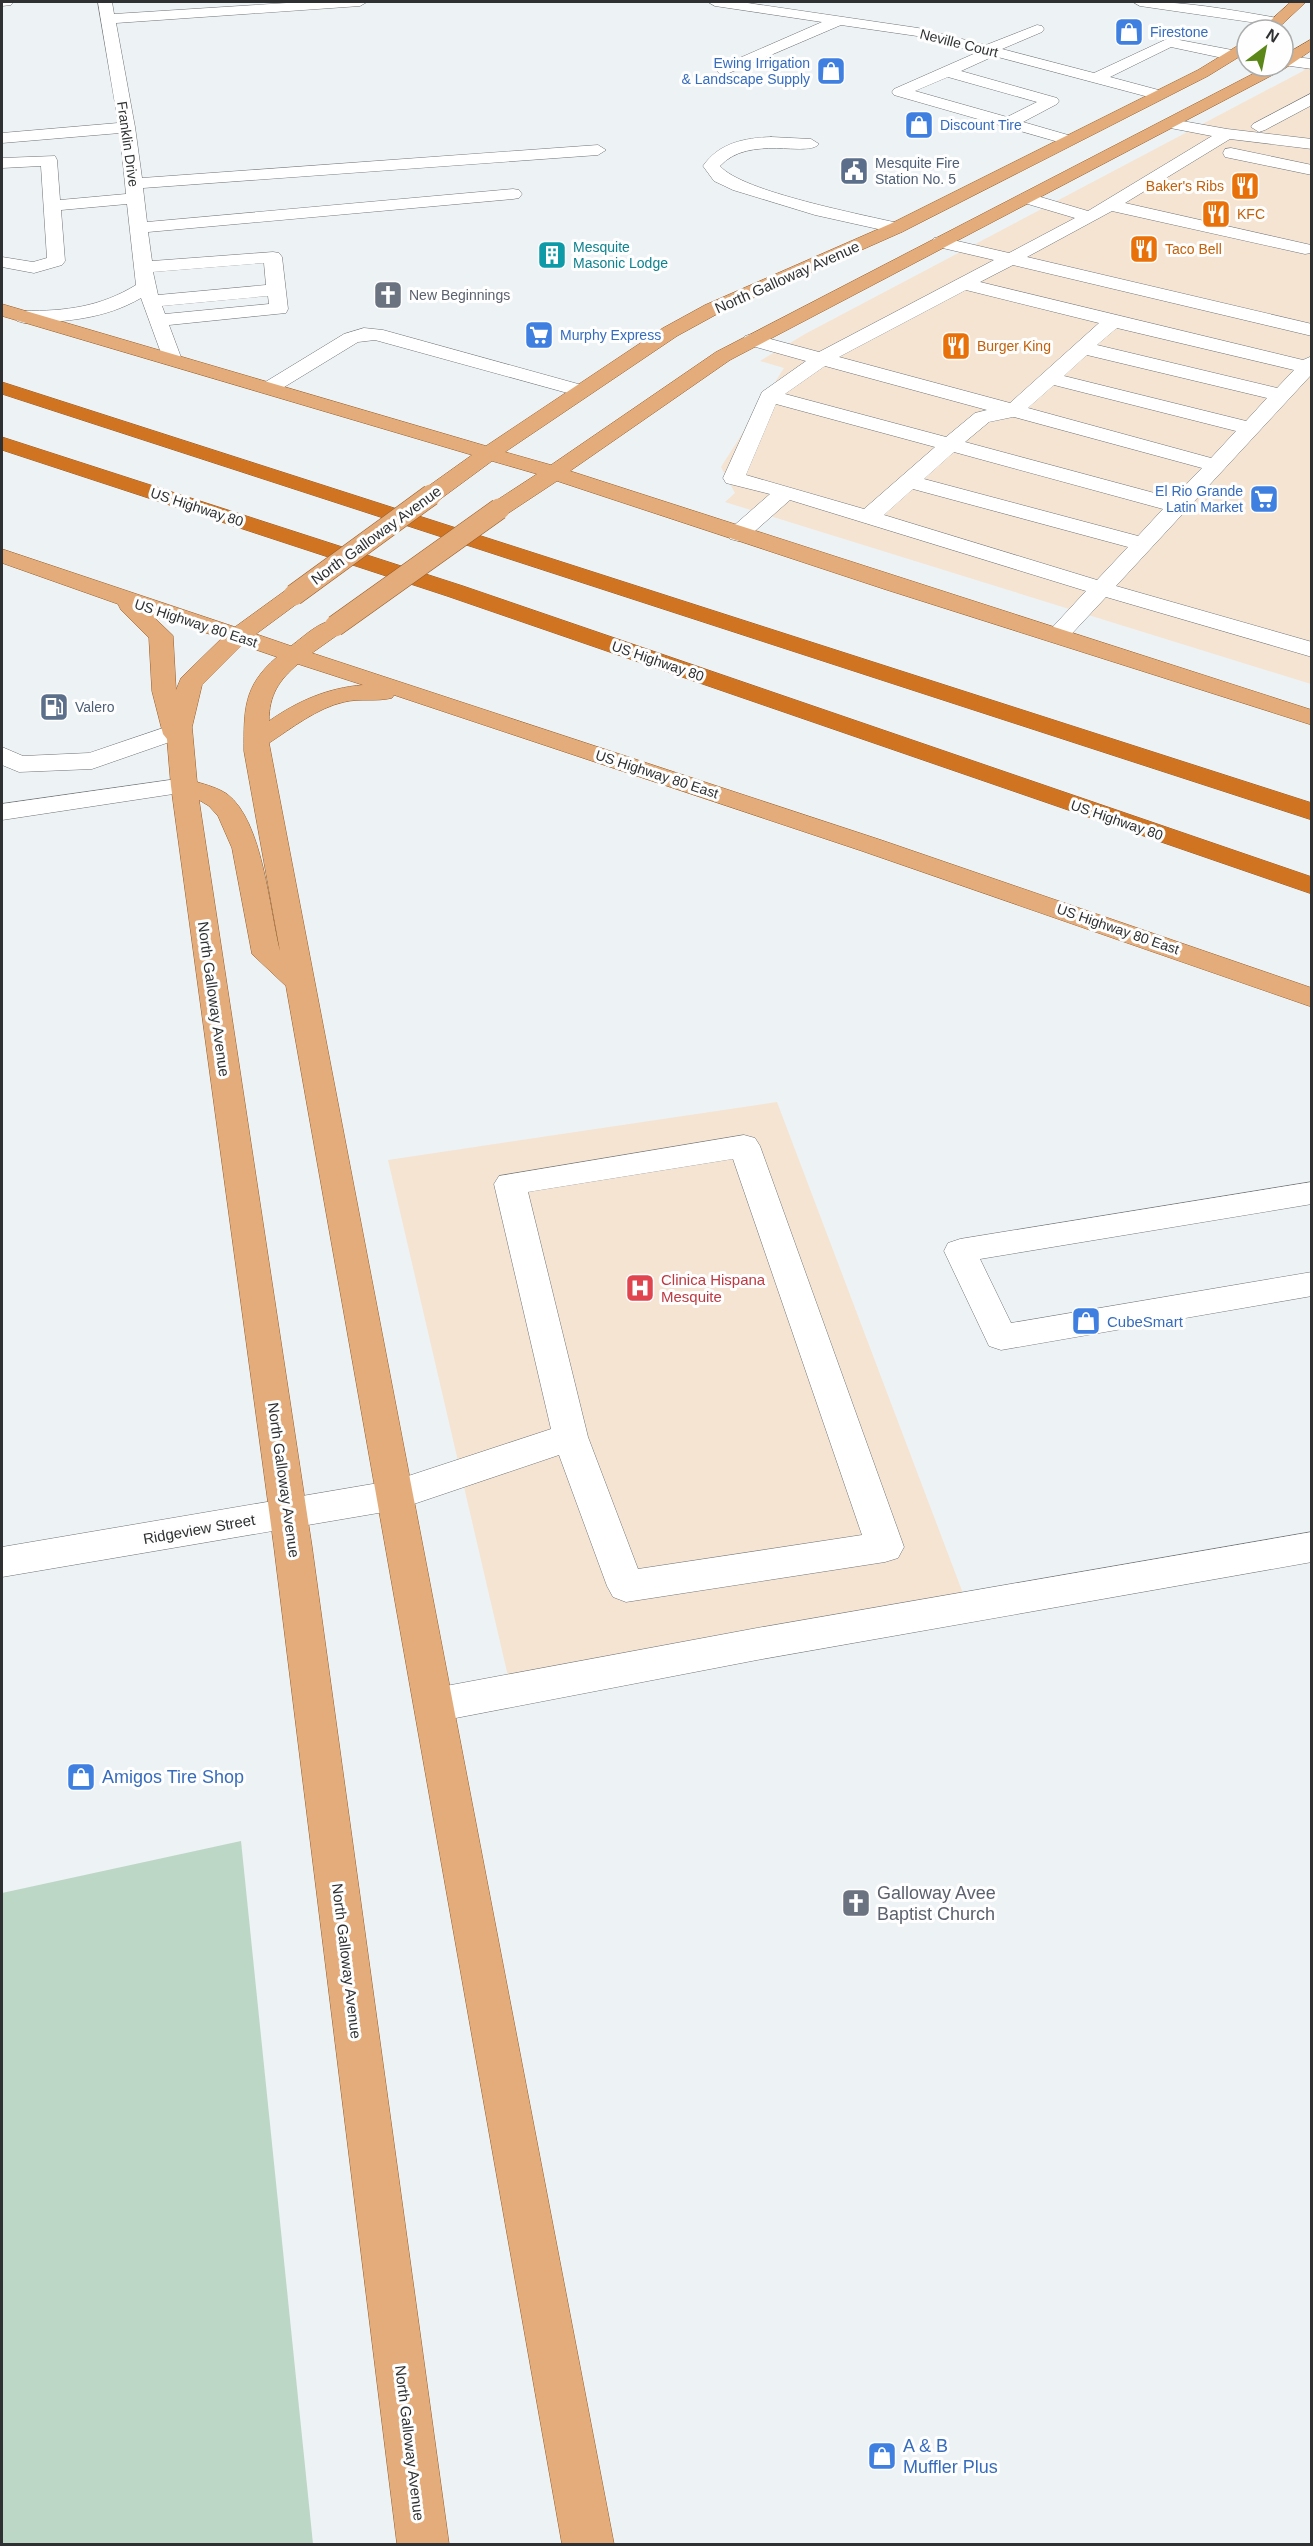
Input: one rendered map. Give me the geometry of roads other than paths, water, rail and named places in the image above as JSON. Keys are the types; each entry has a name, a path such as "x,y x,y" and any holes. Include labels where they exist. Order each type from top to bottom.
{"highway":[{"path":"2,388 793,642 1311,813"},
{"name":"US Highway 80","path":"2,443 455,591 1311,886"}],"main road":[{"path":"1282,18 1299,2"},
{"path":"1295,54 1311,43"},
{"name":"North Galloway Avenue","path":"423,2544 289,1514 178,743 179,727 190,683 238,636 431,495 489,453 670,333 712,309 896,228 1126,112 1235,53"},
{"path":"588,2544 257,740 256,712 260,693 273,675 294,655 688,378 752,340 1172,124 1256,78"},
{"path":"1160,94 1204,107"},
{"path":"1126,112 1172,124"},
{"path":"896,228 940,242"},
{"path":"2,310 555,473 1311,718"},
{"name":"US Highway 80 East","path":"2,556 124,600 1096,921 1311,998"},
{"path":"124,600 161,636 164,691 178,743"},
{"path":"257,740 320,700 349,692 368,691 431,700"},
{"path":"184,786 201,791 218,800 230,813 245,848 266,954 301,984"}],"street":[{"name":"Franklin Drive","path":"105,2 127,127 148,294 172,360"},
{"path":"108,19 360,2"},
{"name":"Neville Court","path":"715,2 761,5 926,34 1160,94"},
{"path":"1140,2 1207,10 1240,18"},
{"path":"878,26 897,15"},
{"path":"724,70 840,20"},
{"path":"819,29 850,37"},
{"path":"1037,29 900,92 1069,140"},
{"path":"900,44 926,34"},
{"path":"1096,78 1170,42 1232,55"},
{"path":"1295,63 1311,64"},
{"path":"947,72 1051,101 1009,123"},
{"path":"1259,127 1311,98"},
{"path":"1204,107 1213,116 1311,142"},
{"path":"1294,108 1311,112"},
{"path":"1172,124 1227,134 1311,142"},
{"path":"2,138 127,127"},
{"path":"1227,134 1090,217 820,359 770,396 734,477 1102,587 1180,613 1311,650"},
{"path":"811,144 750,144 725,152 711,166 720,177 739,186 820,211 896,228"},
{"path":"1204,147 1311,170"},
{"path":"53,206 134,191 598,150"},
{"path":"2,163 49,160 56,261 34,268 2,262"},
{"path":"139,228 513,194"},
{"path":"1027,198 1090,217"},
{"path":"1109,205 1305,249"},
{"path":"940,242 1311,330"},
{"path":"143,267 273,257 279,309 158,320"},
{"path":"213,262 223,295"},
{"path":"965,284 1113,321 1309,364"},
{"path":"24,317 68,317 91,313 148,294 223,295 276,290"},
{"path":"868,517 982,417 1013,411 1113,321"},
{"path":"269,388 351,338 364,334 376,334 582,391"},
{"path":"752,340 1215,465"},
{"path":"1084,348 1280,395"},
{"path":"1057,636 1309,364"},
{"path":"1050,378 1249,428"},
{"path":"770,396 1177,506"},
{"path":"909,481 1142,544"},
{"path":"738,534 786,492"},
{"path":"2,755 19,764 92,760 178,743"},
{"path":"2,812 184,786"},
{"path":"744,1146 885,1547 626,1586 570,1437 510,1184 744,1146"},
{"path":"1311,1193 960,1251 1001,1337 1311,1284"},
{"name":"Ridgeview Street","path":"2,1562 396,1495 570,1437"},
{"path":"435,1705 757,1644 1311,1547"}],"place":[{"name":"Firestone","path":"1129,32"},
{"name":"Ewing Irrigation & Landscape Supply","path":"831,71"},
{"name":"Discount Tire","path":"919,125"},
{"name":"Mesquite Fire Station No. 5","path":"854,171"},
{"name":"Baker's Ribs","path":"1245,186"},
{"name":"KFC","path":"1216,214"},
{"name":"Taco Bell","path":"1144,249"},
{"name":"Mesquite Masonic Lodge","path":"552,255"},
{"name":"New Beginnings","path":"388,295"},
{"name":"Murphy Express","path":"539,335"},
{"name":"Burger King","path":"956,346"},
{"name":"El Rio Grande Latin Market","path":"1264,499"},
{"name":"Valero","path":"54,707"},
{"name":"Clinica Hispana Mesquite","path":"640,1288"},
{"name":"CubeSmart","path":"1086,1321"},
{"name":"Amigos Tire Shop","path":"81,1777"},
{"name":"Galloway Avee Baptist Church","path":"856,1903"},
{"name":"A & B Muffler Plus","path":"882,2456"}]}
